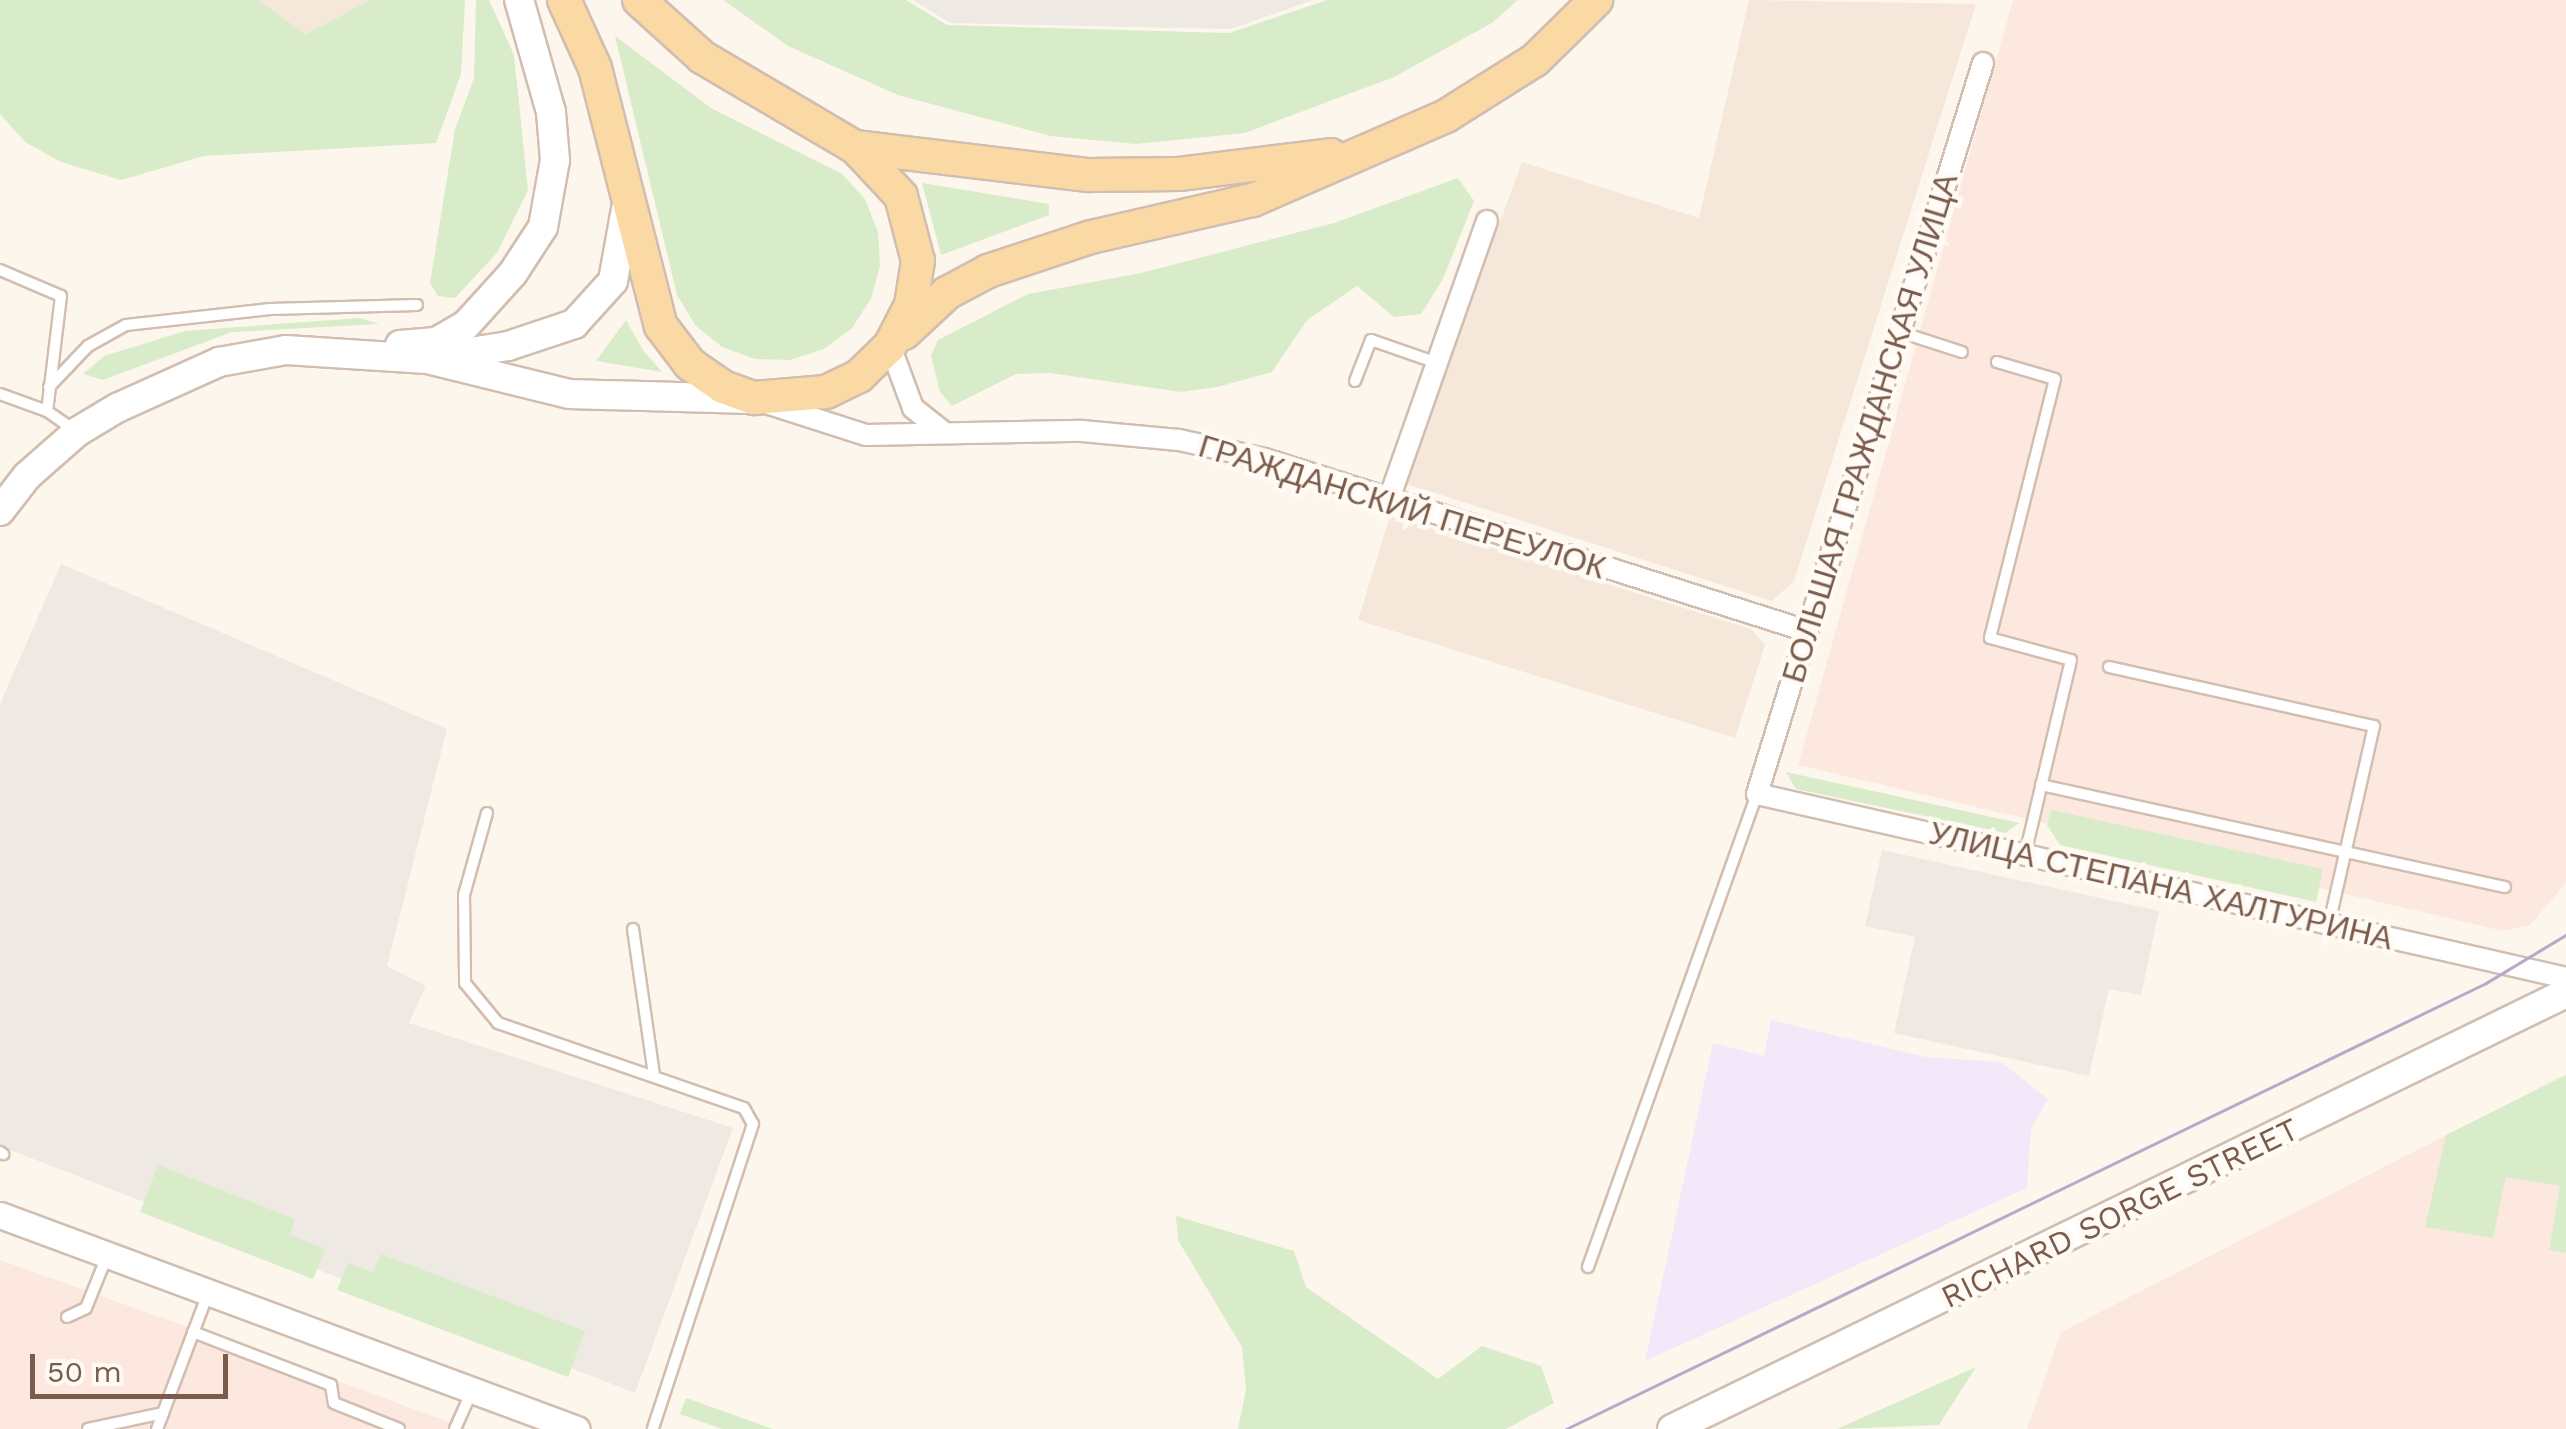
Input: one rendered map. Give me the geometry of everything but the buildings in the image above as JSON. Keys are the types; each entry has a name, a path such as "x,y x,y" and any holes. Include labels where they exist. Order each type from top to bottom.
{"main road":[{"path":"0,511 77,432 219,362 436,342 466,324 513,273 543,227 555,160 551,112 519,0"},
{"path":"564,0 594,68 626,190 637,250 670,340 704,377 754,398"},
{"path":"639,0 702,57 855,147 901,196 918,261 911,306 890,346"},
{"path":"339,348 427,359 570,394 675,402 754,398 843,386 947,293 988,271 1090,237 1252,200 1370,151 1446,116 1534,60 1596,0"},
{"path":"855,147 1088,175 1179,174 1370,151"},
{"path":"427,359 508,346 574,324 612,281 624,246 626,190"},
{"name":"RICHARD SORGE STREET","path":"1672,1429 2566,993"}],"street":[{"name":"БОЛЬШАЯ ГРАЖДАНСКАЯ УЛИЦА","path":"1756,794 1983,63"},
{"path":"1388,502 1487,220"},
{"path":"890,346 913,408 944,432"},
{"name":"ГРАЖДАНСКИЙ ПЕРЕУЛОК","path":"754,398 866,435 1082,431 1179,440 1265,460 1388,502 1807,631"},
{"name":"УЛИЦА СТЕПАНА ХАЛТУРИНА","path":"1756,794 2566,978"},
{"path":"0,1215 577,1429"}],"lane":[{"path":"0,270 61,296 47,411"},
{"path":"50,387 88,346 126,324 270,309 417,305"},
{"path":"1900,332 1962,352"},
{"path":"1355,380 1371,340 1437,363"},
{"path":"1997,362 2055,379 1990,638 2071,660 2024,855"},
{"path":"0,394 47,411 77,432"},
{"path":"2109,667 2374,726 2329,924"},
{"path":"2041,785 2505,888"},
{"path":"1588,1266 1756,794"},
{"path":"486,813 464,895 465,983 498,1023 744,1108 754,1124 652,1429"},
{"path":"633,929 654,1075"},
{"path":"68,1316 86,1308 107,1255"},
{"path":"157,1429 208,1292"},
{"path":"193,1332 331,1385 334,1403 399,1429"},
{"path":"455,1429 472,1390"},
{"path":"88,1429 163,1412"}],"shaded area":[{"path":"258,0 370,0 306,34"},
{"path":"913,0 1313,0 1231,29 950,23"},
{"path":"1749,0 1976,4 1794,581 1772,601 1404,483 1522,162 1699,218"},
{"path":"2013,0 2566,0 2566,883 2530,925 2503,931 1798,765"},
{"path":"1390,516 1751,629 1765,645 1735,738 1358,620"},
{"path":"61,564 447,729 387,966 426,986 409,1023 733,1128 635,1393 0,1146 0,704"},
{"path":"1882,850 2159,911 2141,995 2109,989 2089,1076 1894,1033 1915,937 1865,926"},
{"path":"1771,1020 1926,1057 2001,1062 2048,1099 2031,1129 2027,1188 1645,1361 1713,1043 1764,1056"},
{"path":"2566,1074 2566,1429 2027,1429 2061,1332"},
{"path":"0,1260 320,1374 467,1429 0,1429"}],"green space":[{"path":"0,0 258,0 306,34 370,0 465,0 461,74 436,143 204,156 121,180 61,162 25,142 0,114"},
{"path":"476,0 489,0 514,55 528,190 497,253 455,298 438,296 430,283 455,129 474,78"},
{"path":"723,0 906,0 947,25 1229,33 1327,0 1518,0 1492,23 1394,77 1245,133 1136,144 1050,136 898,95 788,46"},
{"path":"615,36 711,108 842,174 865,199 878,232 880,266 871,299 852,328 824,349 790,360 755,359 722,347 695,325 677,295"},
{"path":"1458,178 1474,201 1443,279 1421,314 1394,317 1357,286 1307,320 1272,372 1217,387 1181,392 1050,373 1016,374 952,406 940,392 931,356 938,340 1028,294 1141,273 1334,223"},
{"path":"922,183 1049,204 1049,215 941,255"},
{"path":"360,318 379,324 232,332 103,380 83,374 104,356 185,331"},
{"path":"626,320 643,350 662,372 596,361"},
{"path":"1786,772 2019,823 2005,833 1796,789"},
{"path":"2051,810 2323,869 2316,902 2060,845 2047,825"},
{"path":"2566,1075 2566,1253 2549,1250 2560,1186 2506,1177 2493,1238 2425,1227 2446,1135"},
{"path":"158,1165 295,1219 290,1235 325,1249 313,1279 140,1212"},
{"path":"1176,1216 1294,1251 1306,1287 1438,1379 1482,1346 1541,1366 1554,1403 1506,1429 1238,1429 1246,1389 1242,1347 1178,1240"},
{"path":"381,1254 585,1331 568,1377 337,1290 348,1263 373,1272"},
{"path":"1976,1367 1939,1425 1837,1429"},
{"path":"686,1398 773,1429 722,1429 680,1414"}],"tram line":[{"path":"1566,1429 2486,983 2566,935"}]}
